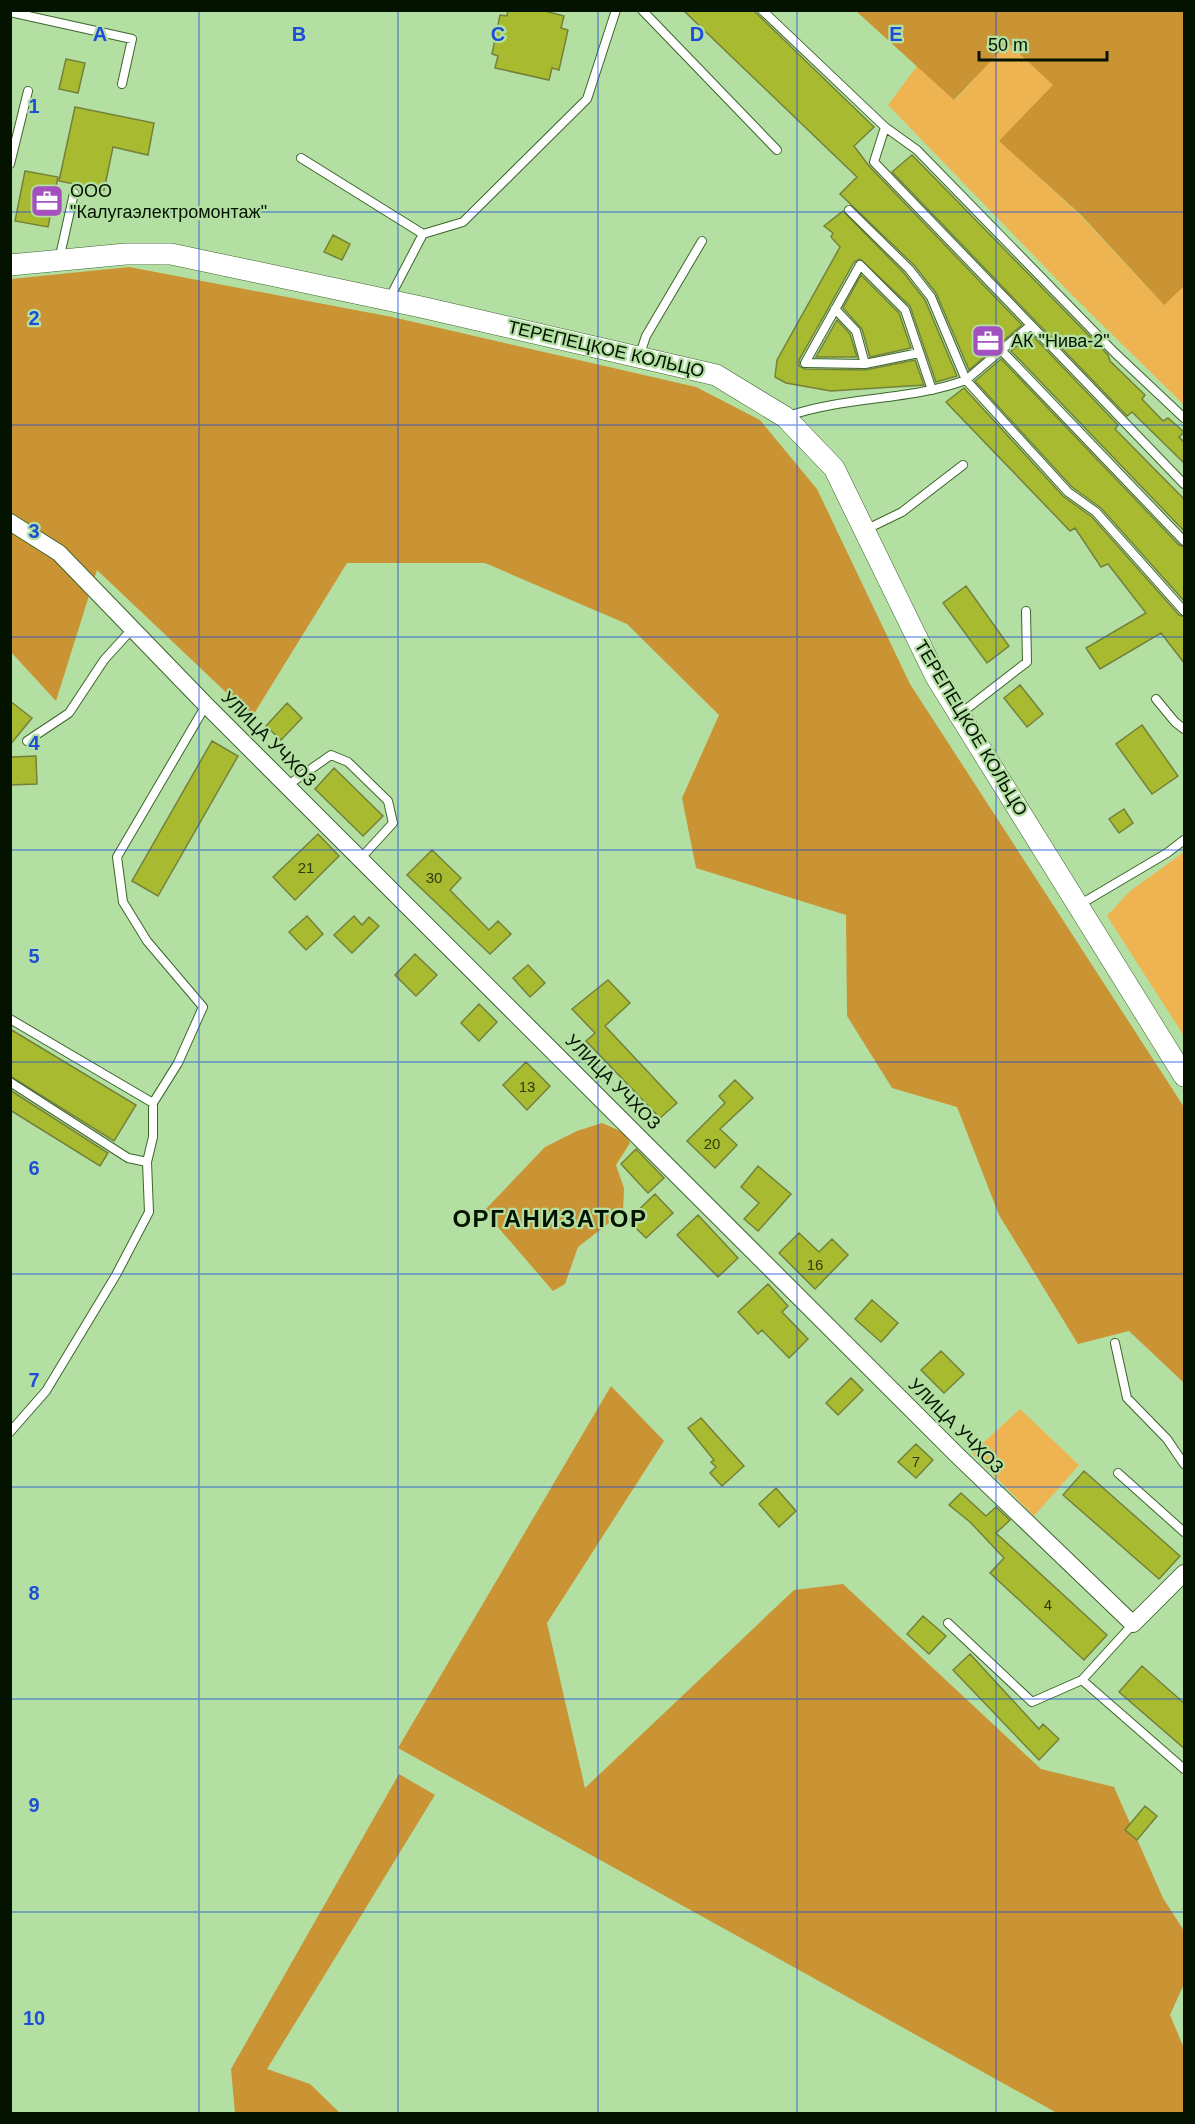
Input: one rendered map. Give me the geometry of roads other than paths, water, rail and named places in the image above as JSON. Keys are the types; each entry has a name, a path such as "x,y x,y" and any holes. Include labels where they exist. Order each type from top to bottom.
{"street":[{"name":"ТЕРЕПЕЦКОЕ КОЛЬЦО","path":"10,265 126,254 171,254 389,300 716,375 785,417 834,468 936,677 1185,1076"},
{"name":"УЛИЦА УЧХОЗ","path":"10,522 59,553 134,627 206,705 958,1455 1133,1624"},
{"path":"1133,1624 1185,1573"}],"lane":[{"path":"389,300 423,234 463,222 587,99 616,10"},
{"path":"642,10 777,150"},
{"path":"762,10 885,127 916,150 1115,353 1185,418"},
{"path":"10,12 132,39 122,84"},
{"path":"10,164 27,91"},
{"path":"885,127 873,162 1185,484"},
{"path":"301,158 423,234"},
{"path":"59,261 74,193"},
{"path":"849,210 909,269 931,297 966,380 1068,492 1096,512 1185,611"},
{"path":"639,357 646,336 702,241"},
{"path":"919,353 864,364 805,363 860,265 905,310 932,390"},
{"path":"835,309 856,331 864,364"},
{"path":"785,417 817,406 932,390 966,380 1031,325"},
{"path":"1001,350 1185,541"},
{"path":"864,530 902,512 963,465"},
{"path":"959,714 1028,662 1026,611"},
{"path":"27,741 69,713 104,660 134,627"},
{"path":"1156,699 1175,722 1185,729"},
{"path":"10,1432 46,1391 116,1275 149,1212 147,1162 153,1137 153,1103 178,1063 203,1007 147,941 123,902 117,857 206,705"},
{"path":"288,785 330,755 348,762 388,801 393,823 361,858"},
{"path":"1078,905 1185,840"},
{"path":"10,1019 153,1103"},
{"path":"10,1082 128,1158 147,1162"},
{"path":"1115,1343 1127,1398 1167,1439 1185,1464"},
{"path":"1118,1473 1185,1533"},
{"path":"948,1623 1032,1702 1082,1680 1133,1624"},
{"path":"1082,1680 1185,1769"}],"place":[{"name":"ООО \"Калугаэлектромонтаж\"","path":"47,201"},
{"name":"АК \"Нива-2\"","path":"988,341"}],"district":[{"name":"ОРГАНИЗАТОР","path":"550,1218"}]}
